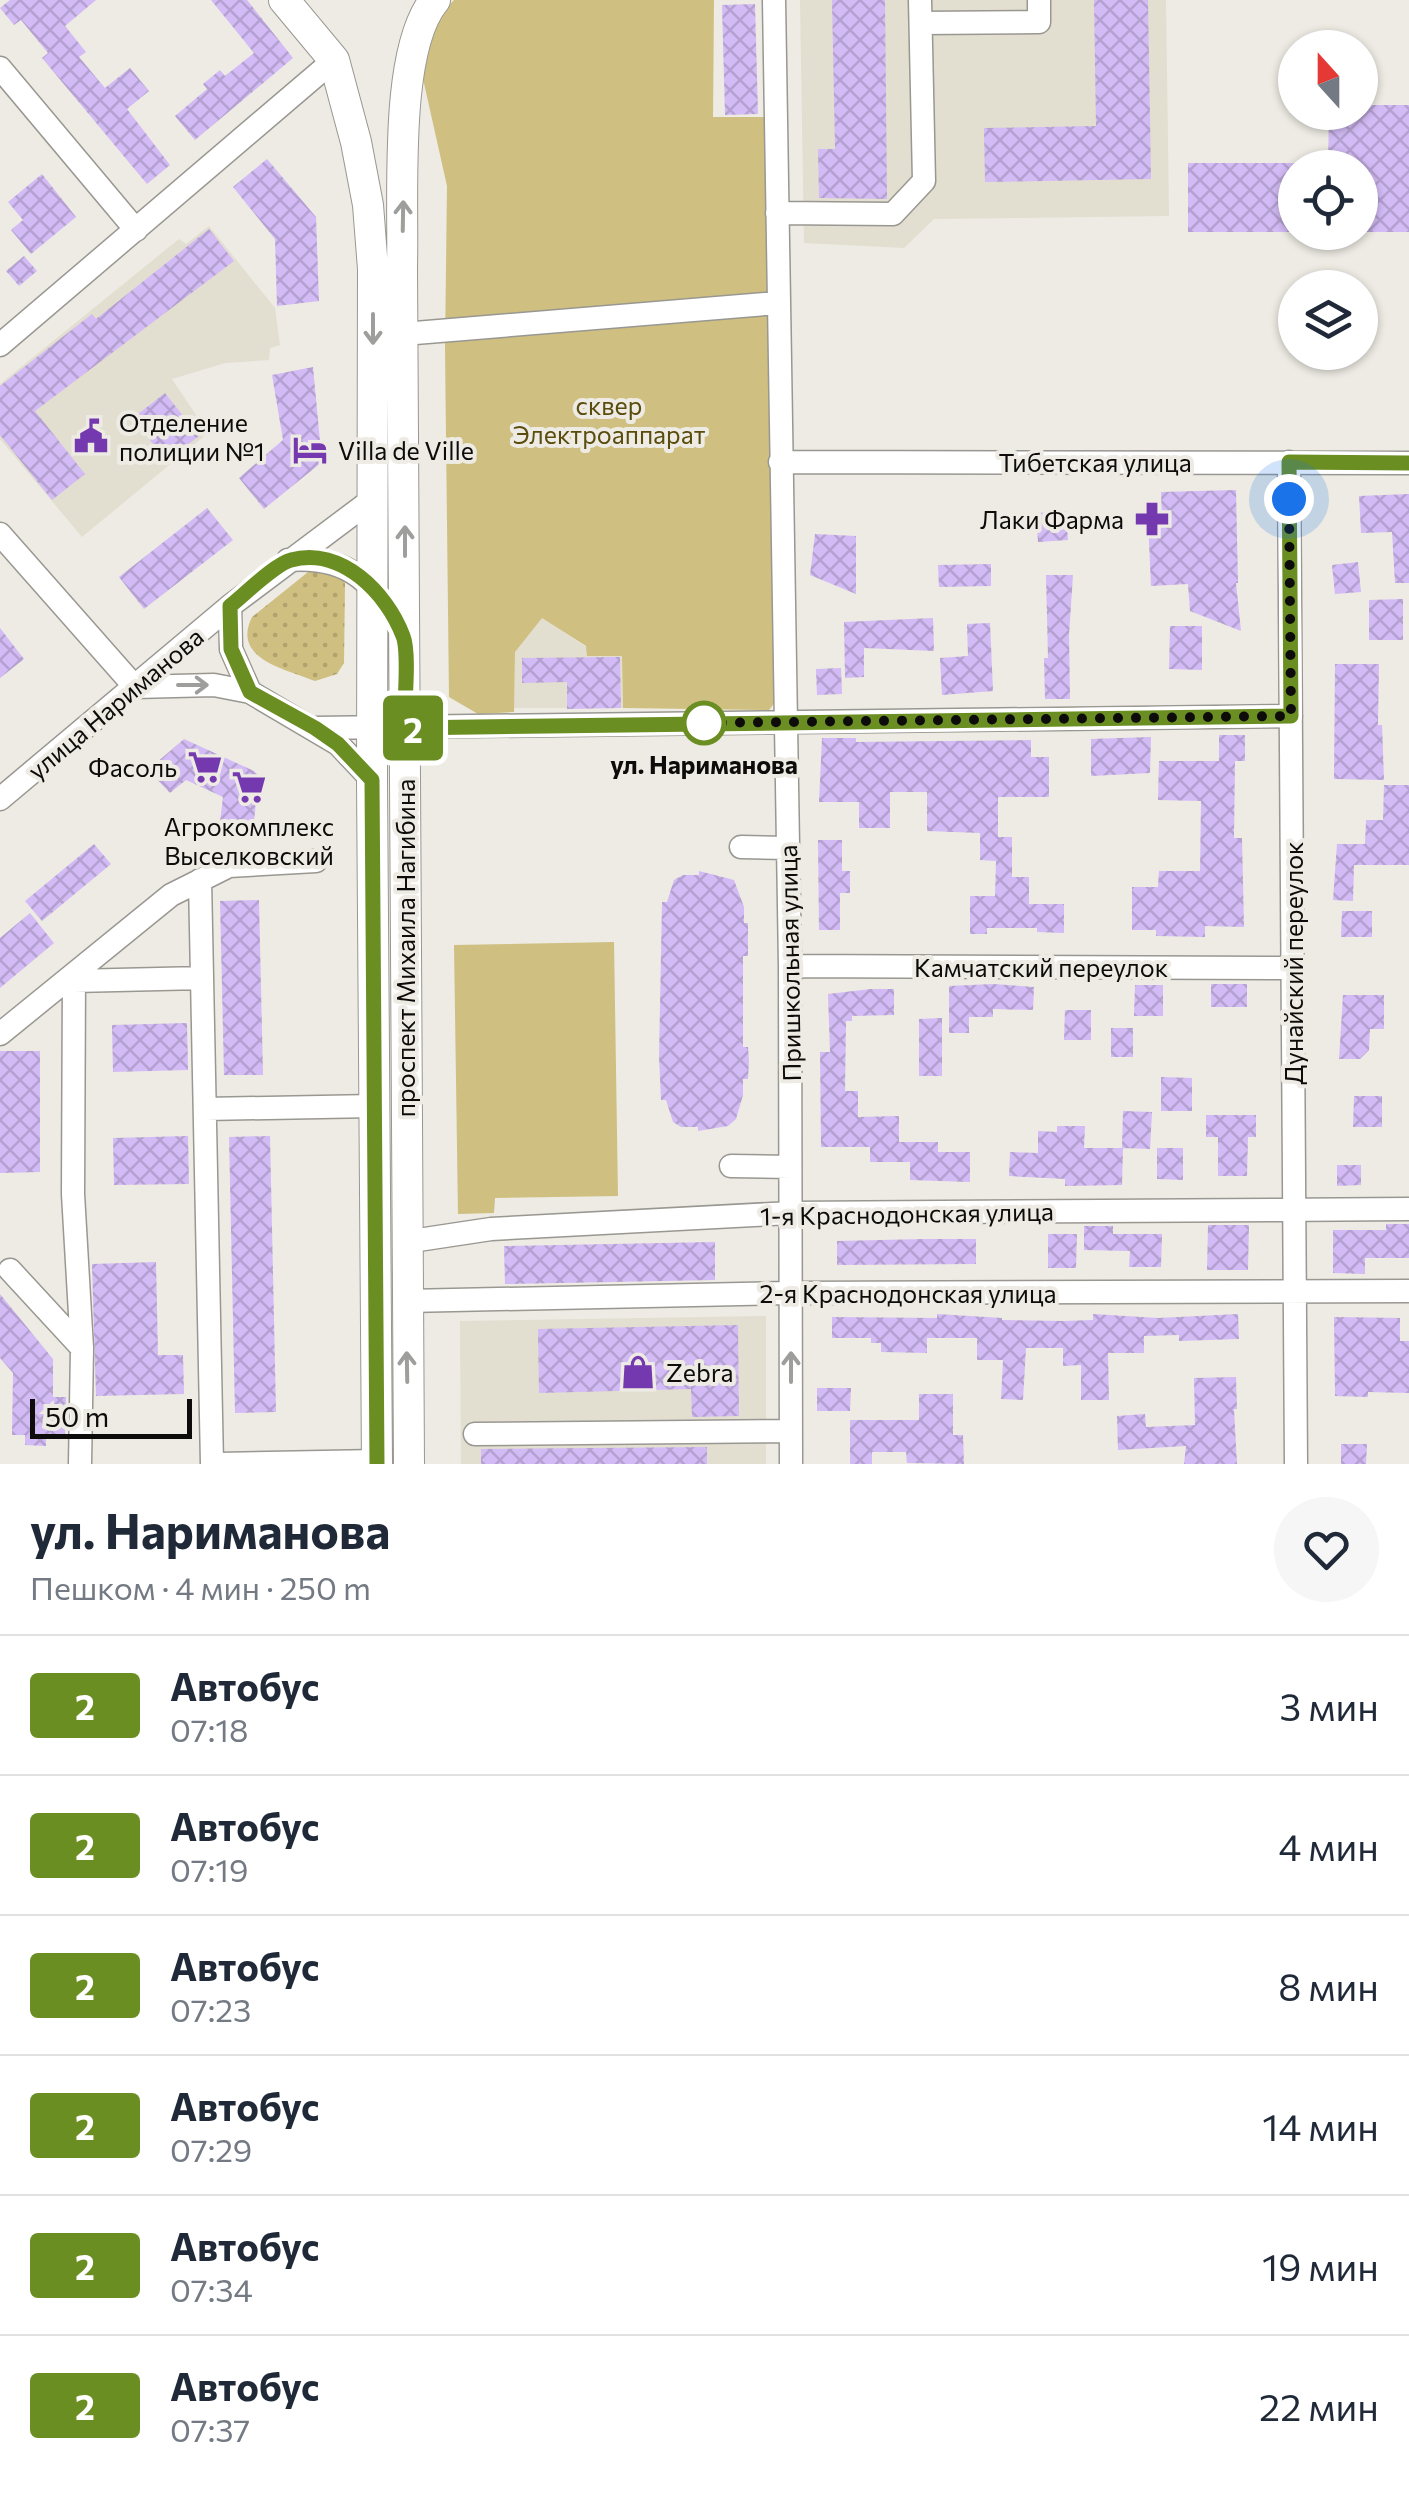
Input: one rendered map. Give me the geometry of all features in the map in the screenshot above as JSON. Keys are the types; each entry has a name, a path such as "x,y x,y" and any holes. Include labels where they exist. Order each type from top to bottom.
{"main road":[{"path":"284,0 334,60"},
{"name":"проспект Михаила Нагибина","path":"409,1464 405,106 410,53 430,7"},
{"name":"проспект Михаила Нагибина","path":"334,60 368,205 373,269 377,1463"}],"street":[{"name":"Пришкольная улица","path":"774,0 790,966 791,1464"},
{"path":"776,213 894,214 924,181 921,11 1039,22 1039,0"},
{"path":"0,345 334,60"},
{"path":"0,68 136,230"},
{"path":"403,334 778,303"},
{"name":"Тибетская улица","path":"780,462 1409,463"},
{"name":"Дунайский переулок","path":"1289,462 1296,1464"},
{"name":"улица Нариманова","path":"0,799 230,606 374,498"},
{"path":"0,534 135,688 214,686 250,692 338,744 372,780"},
{"path":"288,560 315,558 356,572 384,602 405,638"},
{"path":"230,606 231,649 250,692"},
{"path":"315,728 343,719 404,670"},
{"path":"315,728 1291,716"},
{"path":"742,847 788,848"},
{"path":"0,1034 171,895 230,866 316,861"},
{"path":"200,880 215,1464 377,1463"},
{"name":"Камчатский переулок","path":"790,966 1293,968"},
{"path":"74,977 202,978"},
{"path":"74,977 73,1194 82,1348 80,1464"},
{"path":"205,1109 374,1106"},
{"path":"732,1166 790,1167"},
{"name":"1-я Краснодонская улица","path":"406,1242 491,1230 790,1212 1409,1209"},
{"path":"3,1268 82,1348"},
{"name":"2-я Краснодонская улица","path":"406,1301 790,1293 1409,1291"},
{"path":"475,1434 791,1431"}],"shaded area":[{"path":"800,0 1166,0 1169,216 934,219 904,248 804,243"},
{"path":"209,226 275,308 280,345 270,348 269,360 225,363 172,379 208,433 82,537 0,439 0,384 179,239 186,244"},
{"path":"541,617 586,647 622,656 623,708 514,708 515,652"},
{"path":"766,1316 766,1464 461,1464 460,1321"}],"green space":[{"name":"cквер Электроаппарат","path":"454,0 714,0 713,117 771,117 780,696 769,710 623,708 622,656 587,656 586,646 542,618 515,652 514,712 478,714 449,697 447,186 419,61 441,14"},
{"path":"313,568 343,575 345,584 344,663 337,674 315,681 277,667 255,653 247,631 252,617"},
{"path":"614,942 618,1196 495,1198 494,1213 458,1214 454,945"}],"building":[{"path":"10,0 96,0 65,26 86,52 79,57 105,88 130,68 149,91 127,109 170,165 147,184 42,58 48,53 21,20 14,25 0,8"},
{"path":"211,0 247,0 293,58 195,140 175,116 207,89 203,84 220,70 225,76 254,53"},
{"path":"832,0 885,0 887,199 819,198 818,149 835,149"},
{"path":"1094,0 1148,0 1151,179 985,182 984,128 1096,126"},
{"path":"755,4 758,114 725,115 722,5"},
{"path":"1378,105 1409,105 1409,232 1378,232 1378,150 1328,150 1329,130 1378,130"},
{"path":"267,159 316,217 319,301 277,306 275,239 233,187"},
{"path":"1188,163 1278,163 1278,232 1188,232"},
{"path":"42,174 76,217 31,254 11,230 23,220 8,202"},
{"path":"209,229 234,261 35,411 85,474 52,500 0,435 0,386 92,314 96,319"},
{"path":"24,256 37,271 19,286 6,271"},
{"path":"313,367 322,462 264,509 239,478 283,440 272,375"},
{"path":"165,393 199,436 166,461 133,418"},
{"path":"1236,490 1236,583 1241,631 1190,611 1188,584 1151,586 1148,520 1162,519 1161,492"},
{"path":"1409,494 1409,583 1395,583 1392,532 1361,533 1359,496"},
{"path":"207,508 233,540 144,609 119,577"},
{"path":"1066,511 1068,540 1038,542 1036,513"},
{"path":"815,534 856,536 856,594 810,575"},
{"path":"1358,562 1361,592 1335,594 1332,565"},
{"path":"991,564 991,586 939,587 938,565"},
{"path":"1046,575 1073,575 1070,699 1045,699"},
{"path":"1403,599 1403,640 1369,640 1369,600"},
{"path":"933,618 934,651 864,648 864,677 845,678 844,622"},
{"path":"990,623 993,691 942,695 940,658 968,656 967,624"},
{"path":"1170,626 1202,626 1202,670 1169,669"},
{"path":"0,628 24,659 0,678"},
{"path":"620,657 621,708 567,709 567,682 522,683 522,658"},
{"path":"1335,664 1379,664 1378,725 1382,725 1384,780 1334,779"},
{"path":"841,668 842,694 817,695 816,669"},
{"path":"1219,735 1245,735 1245,761 1235,761 1234,838 1242,838 1244,927 1205,926 1205,937 1156,936 1156,930 1132,930 1132,887 1158,887 1159,871 1200,871 1201,801 1158,800 1159,761 1219,761"},
{"path":"1151,737 1150,773 1091,776 1091,739"},
{"path":"822,738 856,738 856,742 1031,740 1031,757 1049,757 1049,797 998,797 998,837 1012,837 1012,877 1029,877 1029,904 1064,904 1064,933 1037,932 1037,928 987,928 987,934 970,934 970,896 995,896 996,861 980,860 980,833 927,831 927,792 890,792 890,828 859,828 859,802 819,802"},
{"path":"184,739 259,776 253,829 220,822 223,797 186,780 170,793 148,770"},
{"path":"1384,785 1409,785 1409,865 1354,865 1353,901 1333,900 1337,844 1365,844 1366,820 1383,820"},
{"path":"818,840 842,840 842,871 850,871 850,893 840,893 840,930 819,930"},
{"path":"94,844 111,864 42,921 25,901"},
{"path":"699,871 734,880 744,907 748,956 743,956 743,1047 748,1047 749,1061 736,1119 728,1126 698,1131 698,1127 681,1127 673,1122 666,1100 661,1100 659,1057 662,902 667,902 674,880 683,875 699,875"},
{"path":"259,900 263,1075 224,1075 220,901"},
{"path":"1342,911 1372,911 1372,937 1341,937"},
{"path":"30,913 54,943 0,988 0,938"},
{"path":"1211,984 1247,984 1247,1007 1211,1007"},
{"path":"1135,985 1163,985 1163,1016 1134,1016"},
{"path":"949,986 1034,987 1033,1010 993,1009 993,1017 969,1017 969,1033 949,1033"},
{"path":"894,989 894,1015 852,1016 852,1021 846,1021 845,1091 858,1091 858,1117 899,1116 899,1142 938,1142 938,1152 970,1152 970,1182 910,1180 910,1162 870,1162 870,1147 821,1147 820,1052 830,1052 828,994"},
{"path":"1343,995 1384,995 1384,1029 1370,1029 1369,1050 1360,1059 1339,1059"},
{"path":"1065,1010 1091,1010 1091,1040 1064,1040"},
{"path":"942,1018 942,1076 919,1076 919,1019"},
{"path":"187,1023 188,1070 113,1072 112,1025"},
{"path":"1111,1028 1133,1028 1133,1057 1111,1057"},
{"path":"0,1051 40,1051 40,1172 0,1173"},
{"path":"1161,1077 1192,1078 1192,1111 1161,1111"},
{"path":"1354,1096 1382,1096 1382,1127 1353,1127"},
{"path":"1123,1111 1152,1112 1150,1149 1122,1148"},
{"path":"1206,1115 1256,1115 1256,1137 1248,1137 1247,1176 1218,1176 1218,1137 1206,1137"},
{"path":"1057,1126 1085,1126 1084,1148 1123,1148 1122,1185 1065,1186 1065,1179 1009,1176 1010,1152 1038,1153 1038,1131 1057,1132"},
{"path":"188,1136 189,1184 114,1185 113,1138"},
{"path":"270,1136 276,1412 235,1413 229,1137"},
{"path":"1157,1148 1183,1148 1183,1180 1157,1179"},
{"path":"1337,1165 1361,1165 1361,1185 1337,1186"},
{"path":"1386,1224 1409,1224 1409,1258 1365,1258 1365,1274 1333,1273 1333,1230 1386,1230"},
{"path":"1208,1225 1249,1225 1248,1270 1207,1270"},
{"path":"1084,1226 1113,1226 1113,1234 1162,1234 1161,1267 1129,1267 1130,1251 1084,1250"},
{"path":"1048,1234 1077,1234 1076,1268 1048,1268"},
{"path":"976,1239 976,1264 837,1265 837,1241"},
{"path":"715,1242 715,1280 505,1284 504,1246"},
{"path":"156,1262 158,1355 183,1355 184,1394 96,1396 92,1264"},
{"path":"0,1294 53,1359 53,1397 66,1397 65,1436 46,1435 46,1446 25,1445 25,1435 12,1435 13,1373 0,1358"},
{"path":"937,1314 1064,1321 1093,1320 1093,1314 1158,1318 1238,1314 1239,1339 1179,1341 1179,1335 1144,1336 1144,1353 1108,1353 1109,1400 1081,1400 1081,1365 1063,1366 1063,1348 1026,1348 1023,1400 1001,1399 1003,1360 977,1360 977,1338 927,1338 927,1353 881,1352 881,1343 871,1343 871,1338 832,1338 832,1317 937,1318"},
{"path":"1334,1317 1400,1318 1400,1341 1409,1341 1409,1393 1335,1396"},
{"name":"Zebra","path":"738,1325 739,1416 692,1417 691,1389 539,1393 538,1329"},
{"path":"1236,1377 1237,1464 1184,1464 1186,1446 1118,1450 1117,1416 1145,1414 1146,1427 1195,1425 1194,1378"},
{"path":"817,1388 851,1388 850,1411 817,1411"},
{"path":"919,1394 953,1394 953,1435 963,1435 964,1464 907,1463 906,1452 872,1452 872,1464 850,1464 850,1420 919,1420"},
{"path":"1341,1444 1367,1444 1366,1464 1341,1464"},
{"path":"707,1447 707,1464 481,1464 481,1449"}],"bus line":[{"name":"2","path":"377,1464 372,780 338,744 250,692 231,649 230,606 288,560 315,558 356,572 384,602 405,638 404,728 1291,716 1289,462 1409,463"}],"place":[{"name":"Отделение полиции №1","path":"91,436"},
{"name":"Villa de Ville","path":"310,450"},
{"name":"Лаки Фарма","path":"1152,519"},
{"name":"ул. Нариманова","path":"704,723"},
{"name":"Фасоль","path":"205,767"},
{"name":"Агрокомплекс Выселковский","path":"249,787"},
{"name":"Zebra","path":"638,1372"}],"route":[{"path":"704,723 1291,716 1289,499"}]}
